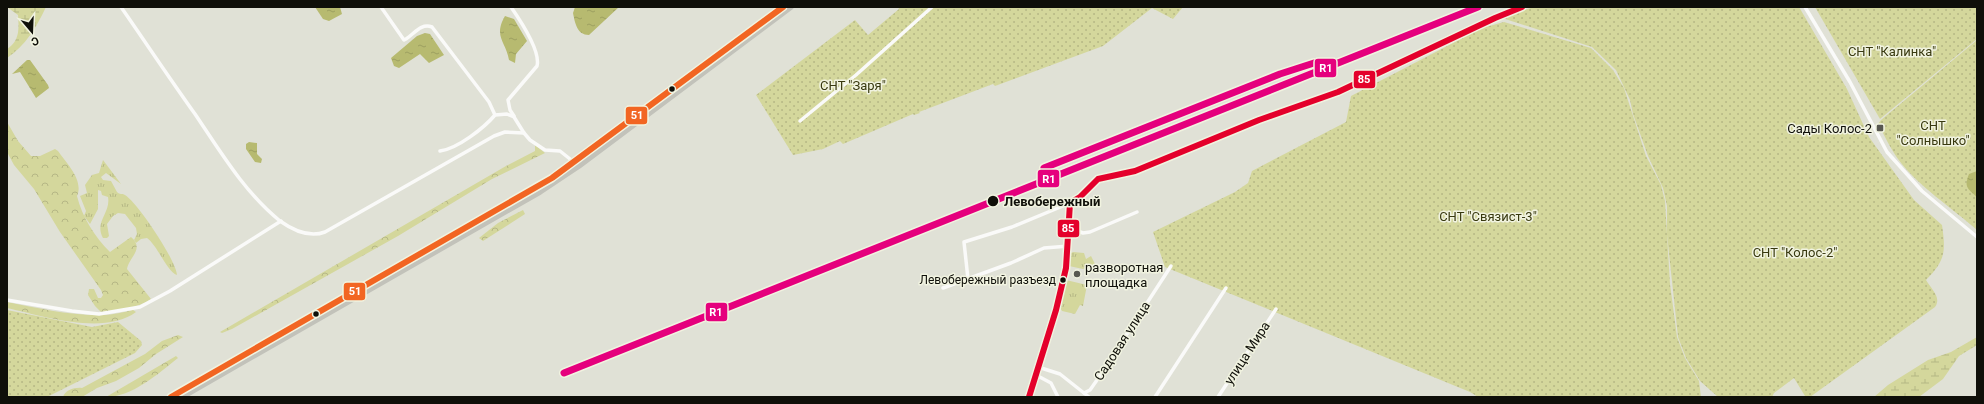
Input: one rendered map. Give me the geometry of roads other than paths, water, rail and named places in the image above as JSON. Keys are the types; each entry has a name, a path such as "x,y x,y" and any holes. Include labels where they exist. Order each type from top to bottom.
{"main road":[{"path":"171,397 517,200 575,163 783,7"},
{"path":"182,397 540,192 578,166 791,7"}],"street":[{"path":"121,7 232,168 254,194 281,221 308,235 316,235 325,232 494,136 505,132 524,133"},
{"path":"381,7 404,40 419,28 427,25 432,27 489,102 495,115"},
{"path":"511,7 525,30 539,60 537,66 508,100 510,110 524,133 545,150 560,151 575,163"},
{"path":"800,121 932,7"},
{"path":"968,279 964,242 1012,227 1070,203 1080,197 1098,179 1135,171 1259,120 1338,92 1495,18 1522,7"},
{"path":"1805,7 1850,82 1887,152 1922,191 1977,237"},
{"path":"440,152 452,147 486,126 495,115 507,114 514,117"},
{"path":"1029,397 1056,310 1066,268 1069,246 1070,203"},
{"path":"1069,228 1083,233 1090,232 1137,212"},
{"path":"7,300 72,311 100,314 140,307 163,295 281,221"},
{"path":"943,288 1011,263 1044,248 1069,246"},
{"name":"Садовая улица","path":"1084,393 1090,390 1097,380 1171,266"},
{"path":"1155,397 1226,288"},
{"name":"улица Мира","path":"1218,397 1276,309"},
{"path":"1038,367 1060,374 1089,397"},
{"path":"1036,374 1046,378 1051,383 1058,397"}],"water":[{"path":"315,7 340,7 342,14 329,21 323,19"},
{"path":"575,7 619,7 589,35 582,33 577,28 573,13"},
{"path":"505,16 514,19 527,41 516,54 515,63 509,60 501,39 500,29"},
{"path":"425,33 430,34 444,55 429,63 420,54 399,68 394,66 391,58 417,36"},
{"path":"27,60 30,60 49,88 36,98 20,72 12,74"},
{"path":"249,142 257,143 257,154 262,159 261,163 255,162 246,149 246,144"},
{"path":"1977,171 1977,197 1967,187 1967,182 1969,174"}],"place":[{"name":"Сады Колос-2","path":"1880,128"},
{"name":"Левобережный","path":"993,201"},
{"name":"разворотная площадка","path":"1077,274"},
{"name":"Левобережный разъезд","path":"1063,280"}],"park label":[{"name":"СНТ \"Калинка\"","path":"1892,51"},
{"name":"СНТ \"Заря\"","path":"853,85"},
{"name":"СНТ \"Солнышко\"","path":"1933,132"},
{"name":"СНТ \"Связист-3\"","path":"1488,216"},
{"name":"СНТ \"Колос-2\"","path":"1795,252"}]}
